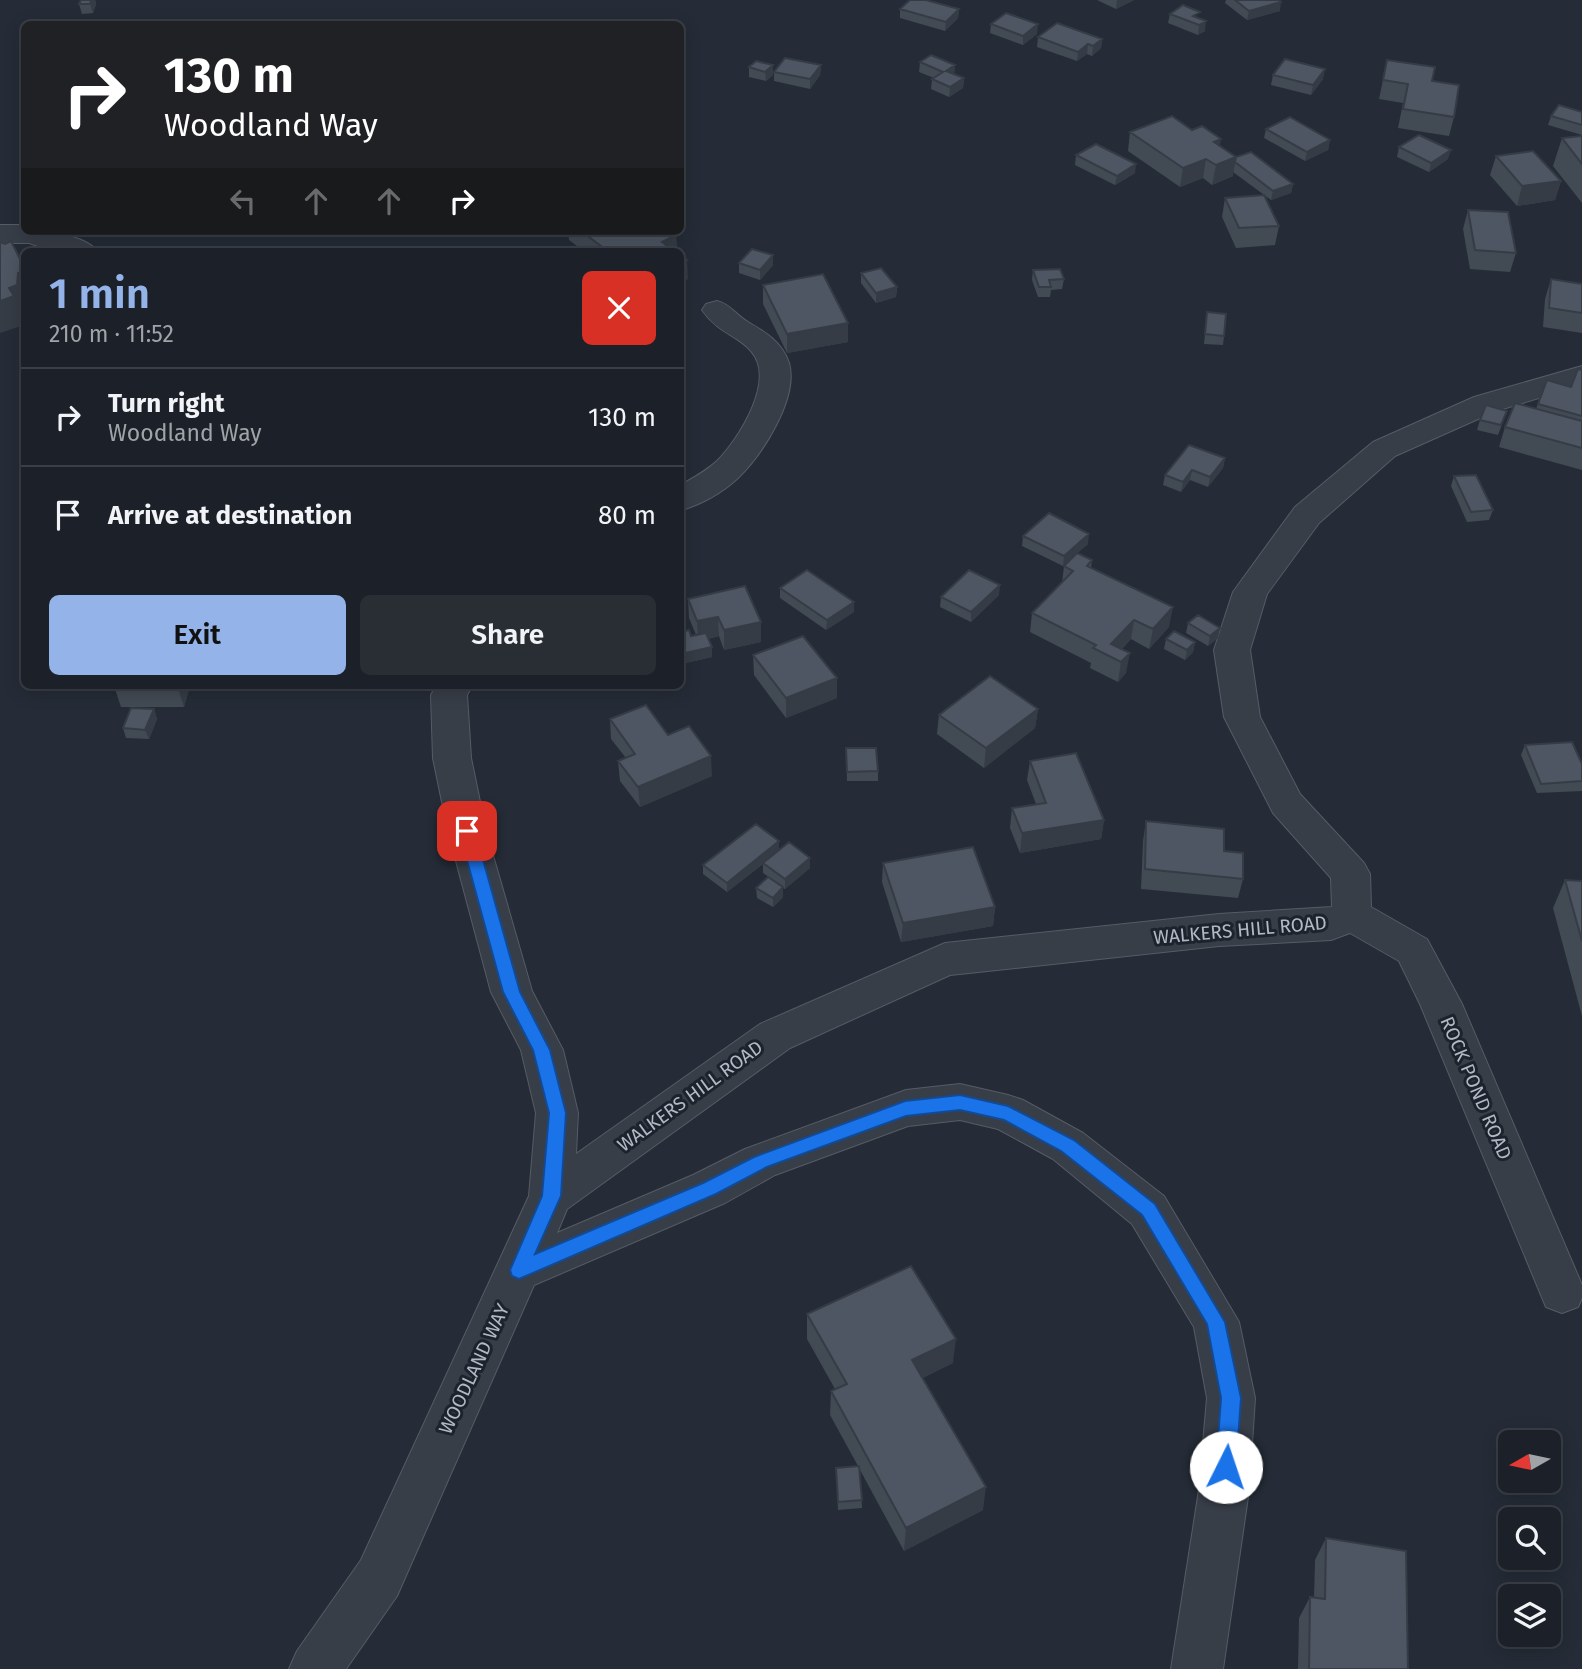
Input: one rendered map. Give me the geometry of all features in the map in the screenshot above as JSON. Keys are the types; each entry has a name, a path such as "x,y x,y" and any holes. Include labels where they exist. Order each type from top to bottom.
{"street":[{"path":"0,234 21,234"},
{"path":"37,235 74,248"},
{"path":"684,497 724,472 743,453 768,410 773,387 775,369 768,351 758,340 725,322 718,310"},
{"name":"WALKERS HILL ROAD","path":"551,1196 775,1036 945,959 1219,930 1331,924 1352,915 1350,874 1286,803 1242,718 1232,650 1250,592 1307,515 1384,449 1485,404 1582,375"},
{"name":"WOODLAND WAY","path":"315,1669 379,1578 551,1196 558,1113 541,1050 512,992 467,831 452,758 449,695 452,689"},
{"name":"ROCK POND ROAD","path":"1352,915 1413,950 1441,1004 1562,1292"},
{"path":"519,1270 709,1189 760,1162 905,1108 960,1102 1008,1113 1068,1146 1148,1209 1216,1322 1231,1398 1224,1490 1197,1669"}],"building":[{"path":"81,0 91,0 90,4 79,4"},
{"path":"910,0 926,0 959,9 946,22 900,9"},
{"path":"1235,0 1279,0 1281,2 1249,11"},
{"path":"1183,5 1200,12 1193,16 1206,21 1199,25 1170,14"},
{"path":"1006,13 1038,24 1023,36 991,24"},
{"path":"1057,23 1102,39 1093,46 1088,44 1078,52 1038,37"},
{"path":"931,55 955,65 946,71 964,78 950,87 932,79 943,72 920,62"},
{"path":"785,58 821,65 810,79 774,72"},
{"path":"1285,59 1325,69 1313,85 1273,75"},
{"path":"1387,60 1435,67 1432,81 1459,85 1454,117 1403,109 1408,84 1383,80"},
{"path":"756,61 773,65 765,72 749,67"},
{"path":"1559,105 1582,112 1582,125 1551,116"},
{"path":"1172,116 1192,130 1202,126 1221,139 1214,142 1236,157 1216,165 1206,159 1183,168 1130,132"},
{"path":"1290,117 1330,140 1307,152 1266,129"},
{"path":"1419,135 1451,150 1431,163 1399,147"},
{"path":"1582,136 1582,164 1562,138"},
{"path":"1096,144 1136,164 1117,176 1076,155"},
{"path":"1533,151 1561,181 1522,186 1496,156"},
{"path":"1251,152 1293,184 1273,191 1235,162 1236,157"},
{"path":"1264,195 1279,226 1239,228 1225,198"},
{"path":"1468,210 1508,212 1516,253 1475,250"},
{"path":"586,235 676,235 662,242 670,248 604,248"},
{"path":"11,241 21,261 21,272 18,273 17,285 9,288 14,296 0,301 0,242 5,244"},
{"path":"752,249 773,255 760,270 739,263"},
{"path":"881,268 897,287 876,293 861,273"},
{"path":"1060,269 1064,279 1049,280 1051,287 1039,287 1033,270"},
{"path":"823,274 848,323 787,334 763,285"},
{"path":"1551,279 1582,284 1582,313 1549,308"},
{"path":"1207,312 1226,314 1224,336 1205,334"},
{"path":"1578,369 1582,370 1582,416 1538,404 1547,380 1571,387"},
{"path":"1515,403 1582,421 1582,448 1505,427"},
{"path":"1486,405 1507,411 1501,425 1480,420"},
{"path":"1189,445 1225,458 1210,477 1192,470 1183,482 1165,475"},
{"path":"1476,475 1493,510 1471,512 1454,476"},
{"path":"1049,513 1089,534 1064,556 1023,536"},
{"path":"1077,553 1092,560 1087,566 1173,607 1153,629 1134,620 1111,644 1130,653 1121,662 1093,648 1096,645 1032,613 1073,571 1064,566"},
{"path":"807,570 854,602 827,620 780,588"},
{"path":"969,570 1000,585 971,612 941,597"},
{"path":"745,586 761,622 724,630 718,617 697,621 688,599"},
{"path":"1198,615 1220,628 1210,636 1188,623"},
{"path":"689,630 691,636 706,633 712,647 684,653 684,631"},
{"path":"1174,631 1195,642 1187,650 1166,639"},
{"path":"803,636 837,678 786,698 753,655"},
{"path":"990,676 1038,709 986,748 939,715"},
{"path":"646,705 668,735 689,726 711,756 638,787 618,761 635,754 610,719"},
{"path":"131,708 154,709 145,730 123,728"},
{"path":"1572,742 1582,764 1582,781 1541,784 1525,745"},
{"path":"846,748 876,748 878,771 847,772"},
{"path":"1076,753 1104,820 1022,833 1012,808 1046,803 1030,761"},
{"path":"1146,821 1224,829 1224,851 1243,853 1243,879 1145,869"},
{"path":"756,824 779,841 727,883 703,865"},
{"path":"789,842 810,858 785,879 763,863"},
{"path":"973,847 995,907 903,923 883,863"},
{"path":"768,877 783,887 773,898 756,888"},
{"path":"1565,880 1582,881 1582,941"},
{"path":"911,1266 956,1339 912,1360 986,1487 906,1528 831,1391 847,1384 807,1314"},
{"path":"859,1466 862,1500 838,1502 836,1468"},
{"path":"1326,1538 1406,1551 1408,1669 1309,1669 1310,1597 1325,1599"}],"route":[{"path":"467,831 512,992 541,1050 558,1113 551,1196 519,1270 709,1189 760,1162 905,1108 960,1102 1008,1113 1068,1146 1148,1209 1216,1322 1231,1398 1226,1467"}]}
